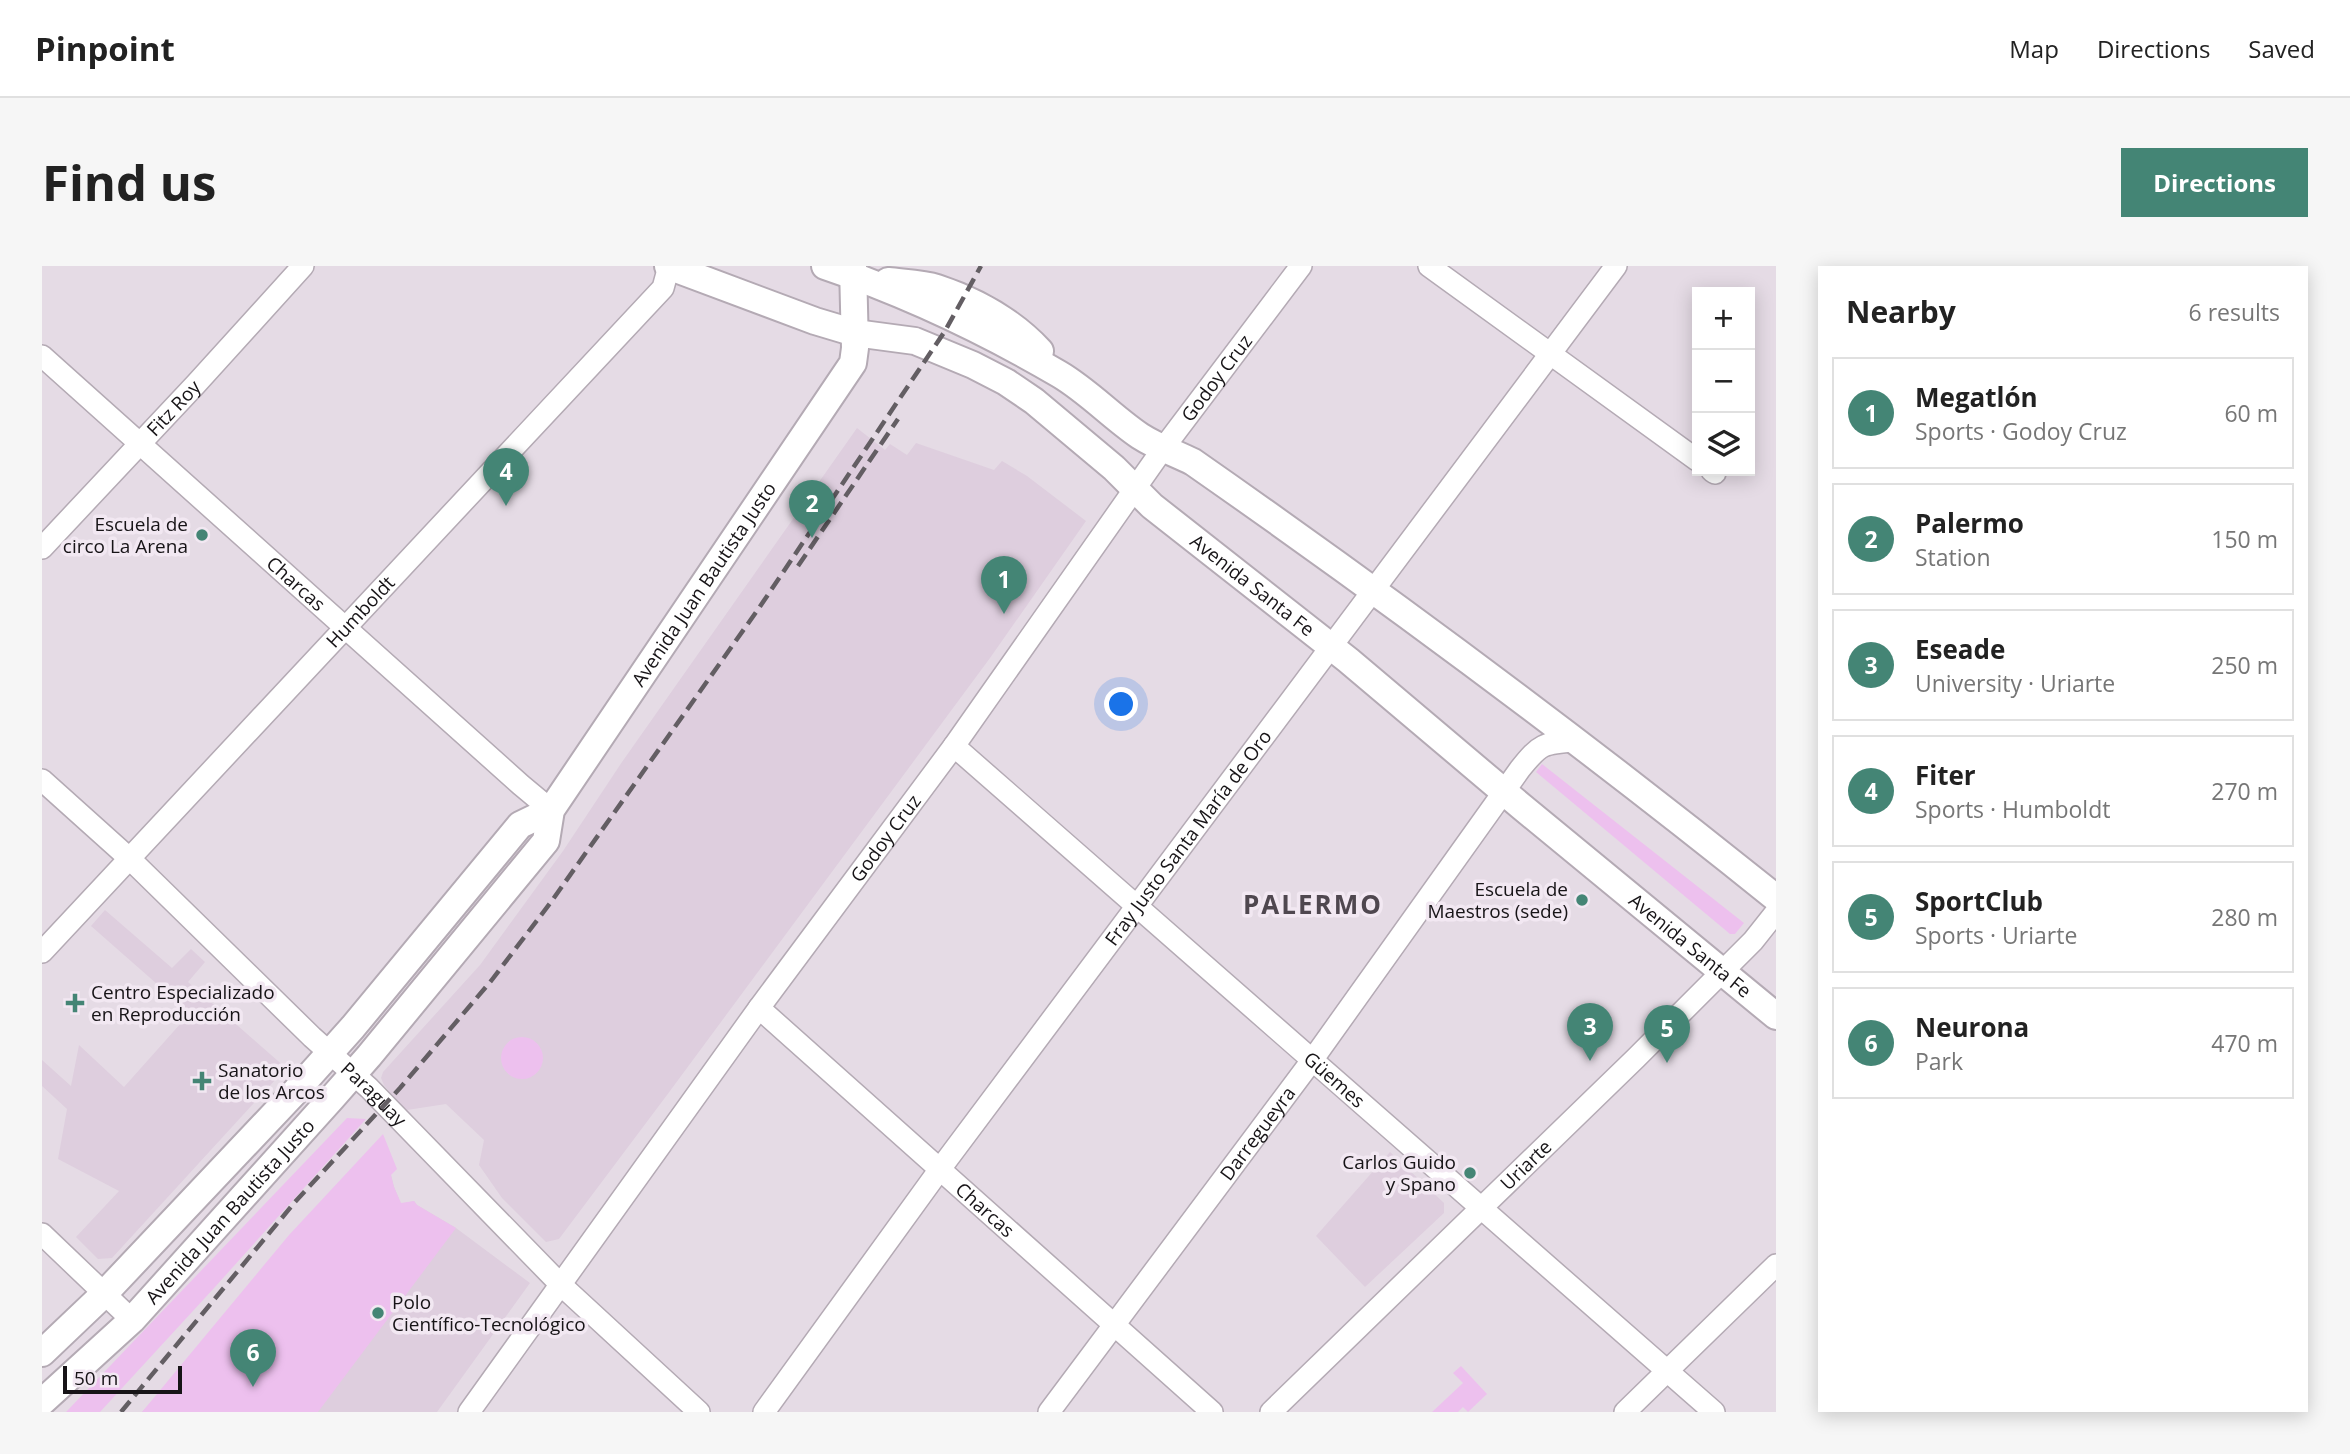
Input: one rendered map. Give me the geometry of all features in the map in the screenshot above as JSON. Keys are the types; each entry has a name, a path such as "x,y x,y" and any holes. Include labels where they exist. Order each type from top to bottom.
{"main road":[{"name":"Avenida Santa Fe","path":"669,266 815,321 855,333 915,341 1006,382 1034,401 1114,468 1152,506 1332,648 1776,1016"},
{"path":"825,266 936,288 1007,321 1034,345 1062,376 1138,435 1162,450 1193,462 1375,590 1776,898"},
{"name":"Avenida Juan Bautista Justo","path":"42,1402 132,1320 353,1074 546,841 551,810 853,363 854,271"},
{"name":"Avenida Juan Bautista Justo","path":"42,1353 104,1294 330,1053 520,825 551,810"}],"street":[{"name":"Fitz Roy","path":"42,548 303,266"},
{"name":"Humboldt","path":"42,952 663,288 669,266"},
{"name":"Godoy Cruz","path":"470,1412 759,1008 954,746 1162,450 1301,266"},
{"path":"1429,266 1692,456"},
{"name":"Fray Justo Santa María de Oro","path":"764,1412 940,1169 1616,266"},
{"name":"Charcas","path":"42,356 551,810"},
{"name":"Darregueyra","path":"1049,1412 1313,1059 1536,750 1549,743 1575,741"},
{"name":"Güemes","path":"954,746 1714,1412"},
{"name":"Paraguay","path":"42,780 130,859 353,1074 560,1284 699,1412"},
{"name":"Uriarte","path":"1271,1412 1723,972 1776,912"},
{"name":"Charcas","path":"759,1008 1212,1412"},
{"path":"42,1234 132,1320"},
{"path":"1625,1412 1776,1265"}],"shaded area":[{"path":"857,428 885,450 890,444 907,455 916,443 994,470 1002,461 1027,476 1086,521 990,658 667,1095 559,1239 546,1242 502,1198 479,1165 484,1140 446,1104 407,1110 402,1107 384,1085 381,1078 383,1072 480,965 563,851 622,762"},
{"path":"1542,764 1744,923 1735,934 1730,934 1536,772"},
{"name":"Sanatorio de los Arcos","path":"105,910 172,968 191,949 205,962 188,982 286,1068 112,1258 98,1259 76,1237 119,1191 58,1159 67,1109 42,1086 42,1060 71,1086 79,1045 124,1087 190,1013 91,926"},
{"path":"522,1037 537,1043 543,1058 537,1073 522,1079 507,1073 501,1058 507,1043"},
{"path":"347,1118 366,1119 100,1412 66,1412"},
{"name":"Polo Científico-Tecnológico","path":"383,1134 397,1169 391,1175 401,1203 414,1201 456,1228 318,1412 142,1412 289,1235"},
{"path":"1390,1152 1444,1203 1444,1213 1365,1287 1316,1236"},
{"name":"Polo Científico-Tecnológico","path":"391,1175 401,1204 414,1201 456,1228 530,1283 437,1412 142,1412 169,1382"},
{"path":"1461,1366 1487,1394 1468,1412 1463,1407 1458,1412 1432,1412 1463,1383 1453,1373"}],"railway":[{"path":"121,1412 295,1202 400,1088 491,981 551,902 759,608 945,331 981,266"},
{"path":"798,566 898,419"}],"place":[{"name":"Fiter","path":"506,506"},
{"name":"Escuela de circo La Arena","path":"202,535"},
{"name":"Palermo","path":"812,538"},
{"name":"Megatlón","path":"1004,614"},
{"name":"Escuela de Maestros (sede)","path":"1582,900"},
{"name":"Centro Especializado en Reproducción","path":"75,1003"},
{"name":"Eseade","path":"1590,1061"},
{"name":"SportClub","path":"1667,1063"},
{"name":"Sanatorio de los Arcos","path":"202,1081"},
{"name":"Carlos Guido y Spano","path":"1470,1173"},
{"name":"Polo Científico-Tecnológico","path":"378,1313"},
{"name":"Neurona","path":"253,1387"}],"district":[{"name":"PALERMO","path":"1313,905"}]}
